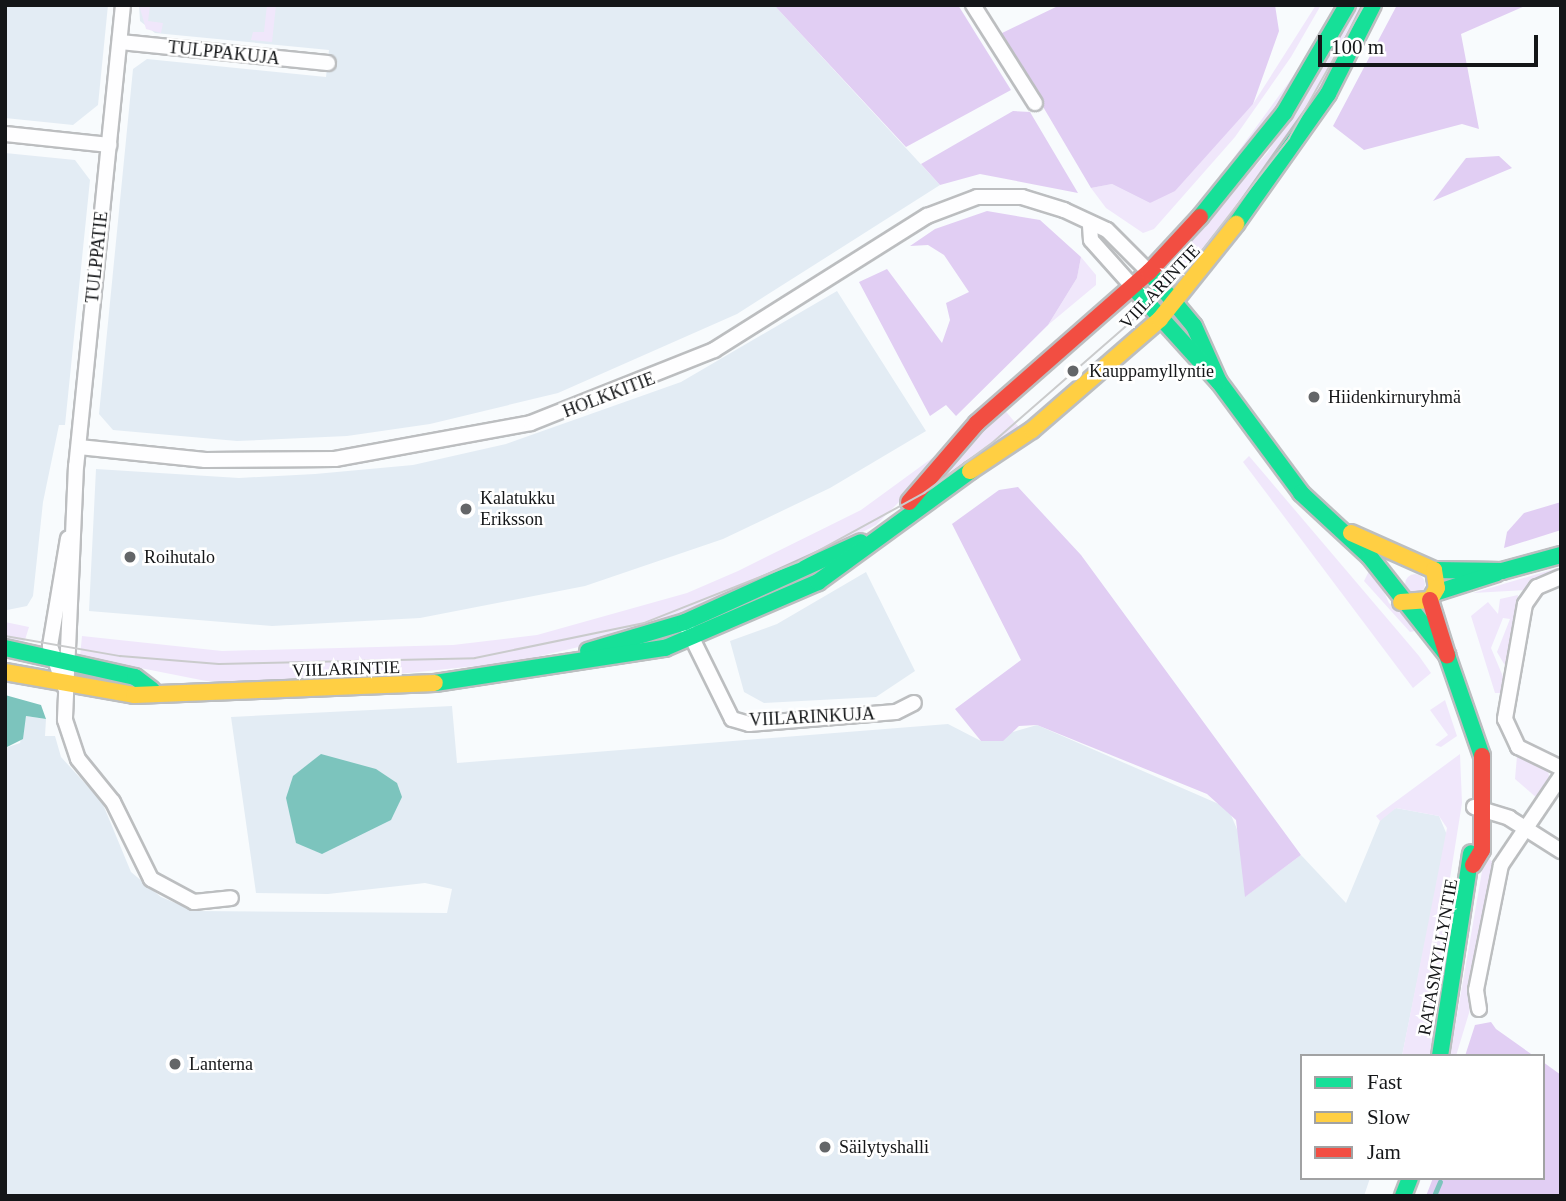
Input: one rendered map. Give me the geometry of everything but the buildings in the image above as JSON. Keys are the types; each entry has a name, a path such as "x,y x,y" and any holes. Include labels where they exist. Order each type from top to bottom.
{"main road":[{"name":"VIILARINTIE","path":"895,520 977,423 1149,272 1260,147 1348,5"},
{"name":"VIILARINTIE","path":"5,672 65,688 134,695 152,690 386,687 626,656 691,639 818,582 866,540 1032,430 1175,304 1275,176 1328,94 1373,5"},
{"path":"1149,272 1199,335 1219,382"},
{"path":"1133,287 1219,382 1301,493 1343,530 1401,602 1414,606 1502,571 1561,555"},
{"path":"1343,530 1434,570 1502,571"},
{"name":"VIILARINTIE","path":"540,666 685,622 866,540"},
{"path":"1391,587 1397,566 1414,559"},
{"path":"1433,597 1434,570"},
{"name":"RATASMYLLYNTIE","path":"1433,597 1447,655 1480,752 1480,808 1474,865 1440,1054"},
{"name":"RATASMYLLYNTIE","path":"1401,602 1447,655"},
{"name":"VIILARINTIE","path":"5,648 135,677 152,690"}],"street":[{"name":"TULPPATIE","path":"65,688 69,662 79,447 123,5"},
{"path":"973,5 1035,103"},
{"name":"TULPPAKUJA","path":"120,42 328,63"},
{"path":"5,134 109,145"},
{"name":"HOLKKITIE","path":"79,447 276,461 462,440 590,404 695,360 956,202 1021,197 1090,226 1107,230 1149,272"},
{"path":"1090,226 1091,240 1133,287"},
{"name":"TULPPATIE","path":"65,688 51,657 52,611 74,510"},
{"path":"1561,578 1537,587 1525,604 1505,719 1518,747 1561,768"},
{"name":"VIILARINKUJA","path":"685,622 719,702 732,719 749,724 896,712 914,704"},
{"path":"65,688 69,737 113,802 141,867 169,892 194,902 230,898"},
{"path":"1479,1009 1476,990 1501,865 1561,776"},
{"path":"1480,808 1526,827 1561,851"}],"shaded area":[{"path":"5,5 108,5 98,105 73,125 5,118"},
{"path":"139,5 774,5 940,185 737,314 558,393 430,424 347,436 237,441 113,430 99,414 133,69 147,59 326,77 329,50 155,33 140,21"},
{"path":"139,5 150,5 148,21 163,23 161,33 146,29"},
{"path":"267,5 276,5 272,42 251,40 253,32 264,32"},
{"path":"774,5 958,5 1011,90 906,147"},
{"path":"1060,5 1275,5 1279,31 1253,104 1175,191 1150,203 1112,184 1091,188 1000,34"},
{"path":"1316,5 1321,5 1291,57 1235,137 1154,229 1143,233 1106,208 1091,188 1112,184 1150,203 1253,104"},
{"path":"1335,5 1343,5 1265,130 1189,219 1294,75"},
{"path":"1354,5 1370,5 1305,124 1189,272 1175,257 1268,152"},
{"path":"1397,5 1527,5 1461,34 1479,129 1462,124 1364,150 1333,126"},
{"path":"1013,111 1030,112 1078,193 980,174 940,185 921,164"},
{"path":"5,153 75,160 90,180 65,425 59,425 43,502 33,596 27,606 7,610"},
{"path":"1499,156 1512,168 1433,201 1466,158"},
{"path":"987,211 1040,220 1081,257 1077,278 1048,325 956,416 946,405 930,416 859,282 887,269 942,343 950,320 946,303 969,292 944,255 928,245 910,246 935,229"},
{"path":"1081,257 1096,275 1096,285 1048,325 1077,278"},
{"path":"837,291 926,431 830,488 723,539 585,586 420,618 272,626 89,611 96,469 239,478 315,474 413,465 506,444 681,382"},
{"path":"1003,408 1023,432 941,478"},
{"path":"935,456 940,461 876,525 751,590 604,641 515,662 312,683 206,681 80,656 82,636 222,651 453,645 537,635 687,593 738,571 861,510"},
{"path":"1249,456 1419,656 1431,673 1413,688 1243,462"},
{"path":"1018,487 1081,555 1301,855 1245,897 1236,820 1207,794 1037,725 1019,726 1003,741 981,741 955,709 1021,660 952,524 999,490"},
{"path":"1561,502 1561,530 1504,548 1507,532 1524,513"},
{"path":"1372,565 1389,603 1420,630 1410,632 1364,581"},
{"path":"1561,567 1561,573 1527,590 1473,593"},
{"path":"866,572 915,671 876,697 764,703 744,692 730,641 777,624"},
{"path":"1411,574 1419,574 1425,584 1419,594 1411,594 1405,588 1405,580"},
{"path":"1518,595 1507,669 1497,652 1510,619 1503,618 1491,648 1504,679 1502,693 1495,693 1471,616 1488,602 1498,614 1500,599"},
{"path":"5,622 29,627 24,643 5,643"},
{"path":"1445,700 1457,736 1441,747 1435,745 1448,735 1430,710"},
{"path":"452,706 457,763 948,724 981,741 1037,725 1228,808 1242,841 1246,896 1301,855 1346,903 1382,816 1396,808 1439,816 1447,835 1402,1054 1300,1054 1300,1180 1369,1180 1364,1196 5,1196 5,748 20,743 26,716 46,719 45,736 55,736 61,757 102,802 131,872 161,897 195,911 447,913 452,889 425,883 328,894 256,893 231,717"},
{"path":"1460,754 1462,803 1443,922 1449,924 1449,957 1432,1054 1402,1054 1447,828 1439,816 1396,808 1380,821 1376,816"},
{"path":"1517,756 1548,771 1550,781 1538,799 1515,779"},
{"path":"1485,854 1495,865 1469,1013 1457,1054 1450,1054"},
{"path":"1491,1022 1496,1029 1531,1054 1466,1054 1475,1025"},
{"path":"1545,1063 1561,1075 1561,1196 1426,1196 1432,1180 1545,1180"}],"water":[{"path":"5,695 41,705 46,719 26,716 23,739 5,748"},
{"path":"321,754 376,769 397,783 402,797 391,820 322,854 296,843 286,798 293,776"}],"waterway":[{"path":"1434,1196 1440,1182"}],"tram line":[{"path":"5,636 120,656 219,664 475,658 644,623 798,562 924,493 992,443 1179,280 1289,138 1364,5"}],"traffic: fast":[{"path":"1200,217 1284,113 1347,5"},
{"path":"1236,224 1328,94 1373,5"},
{"path":"1149,272 1194,326 1219,382 1301,493 1370,557 1447,655 1482,756"},
{"path":"1133,287 1218,381"},
{"path":"435,683 665,648 818,582 970,471"},
{"path":"588,651 685,622 861,542"},
{"path":"1434,570 1502,571 1561,555"},
{"path":"1435,593 1497,573"},
{"path":"5,648 135,677 152,690"},
{"path":"1440,1054 1471,853"},
{"path":"1403,1196 1409,1180"}],"traffic: slow":[{"path":"970,471 1032,430 1160,319 1236,224"},
{"path":"1351,533 1434,570 1437,588 1430,600 1401,602"},
{"path":"5,672 134,695 435,683"}],"traffic: jam":[{"path":"909,502 977,423 1149,272 1200,217"},
{"path":"1430,600 1447,655"},
{"path":"1473,865 1482,850 1482,756"}],"place":[{"name":"Kauppamyllyntie","path":"1073,371"},
{"name":"Hiidenkirnuryhmä","path":"1314,397"},
{"name":"Kalatukku Eriksson","path":"466,509"},
{"name":"Roihutalo","path":"130,557"},
{"name":"Lanterna","path":"175,1064"},
{"name":"Säilytyshalli","path":"825,1147"}]}
